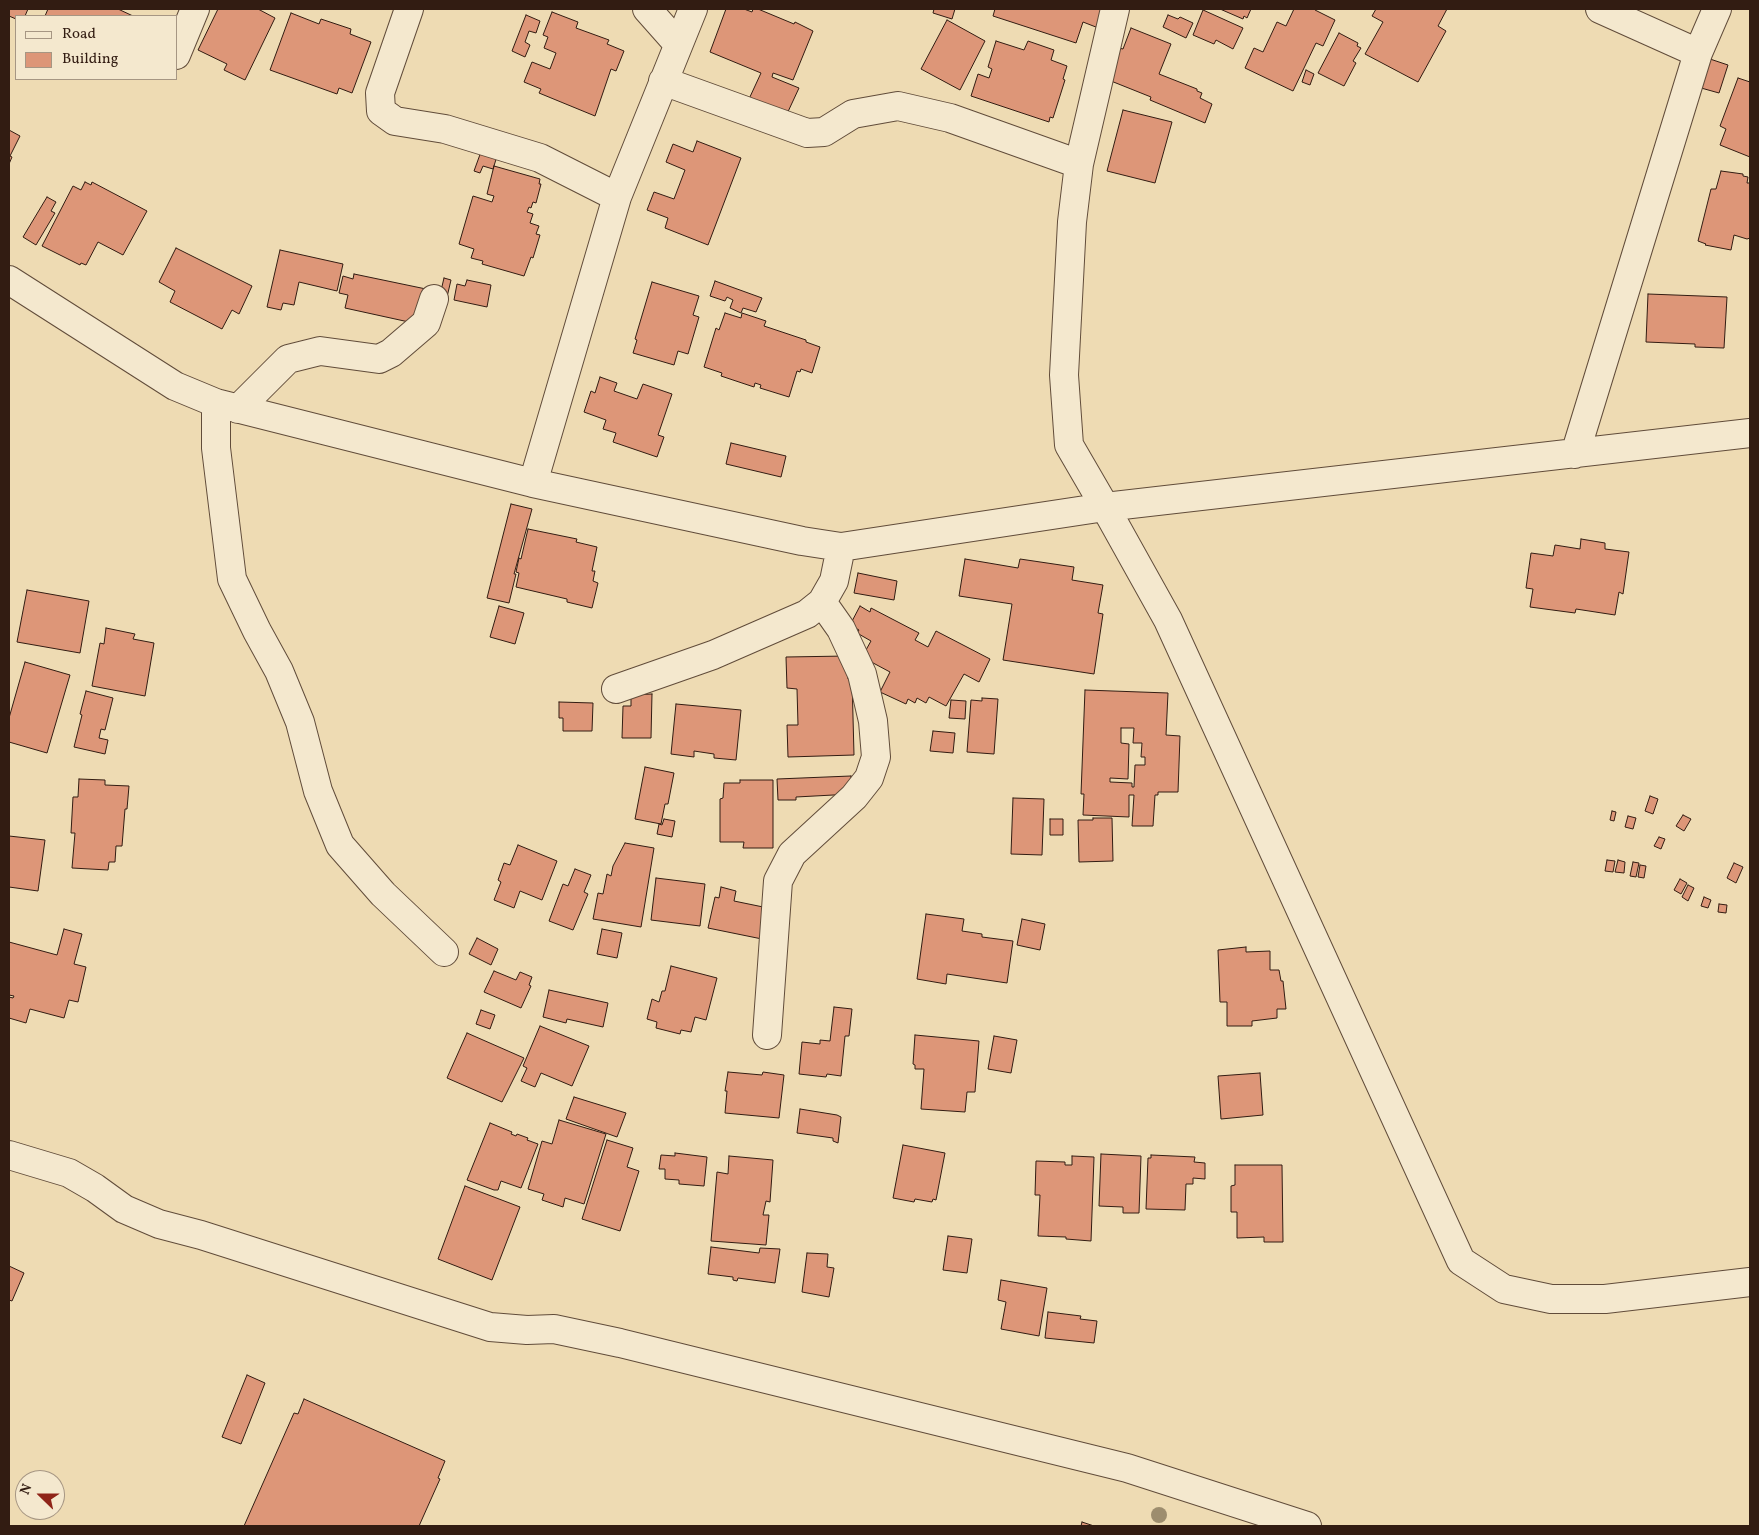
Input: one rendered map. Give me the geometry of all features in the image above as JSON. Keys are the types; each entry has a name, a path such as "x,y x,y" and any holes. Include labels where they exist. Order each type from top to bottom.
{"street":[{"path":"178,50 196,9"},
{"path":"409,9 380,93 381,111 395,121 445,129 540,158 617,197"},
{"path":"646,9 678,44"},
{"path":"533,483 617,197 693,9"},
{"path":"1115,9 1079,164 1072,222 1064,375 1069,445 1106,507 1168,620 1461,1261 1504,1289 1551,1299 1605,1299 1750,1282"},
{"path":"1600,9 1698,53"},
{"path":"1576,454 1698,53 1717,9"},
{"path":"663,81 806,133 824,132 853,114 898,106 950,118 1079,164"},
{"path":"9,280 175,386 227,406 533,483 802,541 842,547 1106,507 1750,433"},
{"path":"434,299 426,323 391,353 379,358 320,351 288,359 227,406 216,448 232,579 279,671 300,722 318,791 340,845 383,894 444,952"},
{"path":"616,689 713,655 807,614 822,602 834,581 842,547"},
{"path":"766,1035 778,881 792,854 854,797 869,778 876,757 874,720 862,674 841,629 822,602"},
{"path":"9,1155 69,1172 124,1209 160,1224 201,1235 490,1327 527,1330 554,1329 620,1343 1127,1468 1307,1526"}],"building":[{"path":"9,9 28,9 25,15 15,15 15,19 9,16"},
{"path":"48,9 118,9 131,15 45,15"},
{"path":"218,9 258,9 275,18 245,80 224,70 227,64 198,50"},
{"path":"726,9 744,9 752,12 753,9 758,9 794,24 795,22 813,31 793,80 773,73 772,77 799,88 786,116 749,99 761,73 710,52"},
{"path":"934,9 955,9 952,19 933,13"},
{"path":"995,9 1108,9 1101,29 1083,22 1076,43 993,16"},
{"path":"1220,9 1251,9 1247,18 1244,16 1243,19"},
{"path":"1294,9 1315,9 1335,20 1323,46 1316,43 1293,91 1245,68 1254,48 1263,52 1277,22 1286,26"},
{"path":"1376,9 1447,9 1438,26 1446,31 1418,82 1365,54 1383,22 1372,16"},
{"path":"1203,10 1243,28 1233,49 1216,40 1214,44 1193,35"},
{"path":"552,12 578,22 576,28 609,40 607,44 624,51 616,71 611,69 595,116 539,93 541,89 524,82 532,62 550,69 556,53 544,48 548,37 543,35"},
{"path":"291,13 319,24 321,19 351,29 350,34 371,42 352,93 339,88 337,94 270,70"},
{"path":"526,15 540,21 536,33 529,31 525,42 530,45 525,57 512,51"},
{"path":"1168,15 1178,19 1180,17 1193,23 1186,38 1163,27"},
{"path":"947,20 985,41 960,90 921,69"},
{"path":"1131,28 1171,44 1159,74 1197,89 1197,91 1202,93 1200,98 1212,104 1205,123 1150,100 1151,97 1106,79 1119,48 1123,49"},
{"path":"1339,33 1358,43 1357,46 1361,48 1353,61 1356,63 1344,86 1318,73"},
{"path":"996,41 1024,50 1028,41 1054,50 1051,60 1067,66 1063,79 1065,80 1053,118 1050,117 1049,122 971,96 978,74 989,78 992,69 988,67"},
{"path":"1704,57 1728,65 1719,93 1694,86"},
{"path":"1306,70 1314,74 1310,85 1302,82"},
{"path":"1738,78 1750,82 1750,157 1720,145 1726,129 1720,126"},
{"path":"1123,110 1172,122 1155,183 1107,171"},
{"path":"9,130 20,136 10,156 12,157 9,164"},
{"path":"697,141 741,158 708,245 665,228 668,218 647,210 654,192 674,199 685,170 666,162 673,144 693,152"},
{"path":"482,149 498,153 493,169 483,166 480,173 474,171"},
{"path":"494,166 540,179 539,184 541,184 536,203 533,202 527,212 533,214 530,223 539,226 536,234 540,235 533,258 531,257 524,276 482,264 483,261 471,258 474,249 459,244 473,196 492,202 494,196 487,194"},
{"path":"1721,171 1743,174 1743,176 1748,177 1747,183 1750,183 1750,238 1747,239 1734,235 1731,250 1705,245 1698,241 1711,189 1716,189"},
{"path":"85,182 91,185 92,182 147,211 123,255 98,242 86,265 81,263 80,265 42,246 73,186 81,190"},
{"path":"47,197 56,202 51,211 55,213 36,245 23,237"},
{"path":"176,248 252,286 239,314 232,310 222,329 170,302 175,291 159,282"},
{"path":"280,250 343,264 337,291 299,282 294,305 283,303 281,310 267,307"},
{"path":"354,274 426,289 418,324 345,308 348,295 339,293 343,276 353,279"},
{"path":"444,278 451,280 447,297 440,295"},
{"path":"467,280 491,285 487,307 454,300 457,284 465,286"},
{"path":"715,281 762,298 756,312 743,308 741,313 730,308 733,300 727,297 725,301 710,296"},
{"path":"652,282 699,296 693,315 699,317 688,354 678,351 674,365 633,353 637,340 635,339"},
{"path":"1648,294 1727,297 1724,348 1695,347 1695,344 1646,342"},
{"path":"725,313 741,318 742,313 766,321 764,326 806,340 806,342 820,347 812,373 801,369 800,372 797,371 789,397 760,388 761,385 755,383 754,387 721,376 722,373 704,367 716,328 719,330"},
{"path":"600,377 617,383 614,391 637,399 643,384 672,394 658,435 664,437 657,457 613,442 616,433 603,429 606,420 584,412 591,391 595,393"},
{"path":"731,443 786,456 781,477 726,464"},
{"path":"511,504 532,509 514,574 516,574 509,603 487,598"},
{"path":"528,529 577,539 576,542 597,547 592,571 595,571 593,581 598,583 592,608 567,602 567,599 516,587 519,573 516,572"},
{"path":"1581,539 1605,543 1605,549 1629,552 1623,594 1619,592 1615,615 1576,609 1575,613 1530,607 1533,589 1526,588 1531,553 1553,556 1555,545 1580,549"},
{"path":"965,559 1018,568 1020,559 1074,567 1072,580 1103,585 1098,613 1103,614 1094,674 1003,660 1012,604 959,596"},
{"path":"858,573 897,581 894,600 854,593"},
{"path":"27,590 89,601 80,653 17,642"},
{"path":"499,606 524,613 515,644 490,637"},
{"path":"860,606 870,612 871,608 919,633 915,640 928,647 936,631 990,659 979,682 964,674 946,706 929,697 926,703 917,698 915,703 908,699 906,704 880,692 890,672 862,657 871,641 857,633 859,630 850,625"},
{"path":"106,628 135,634 133,639 154,643 145,696 92,686 100,643 104,644"},
{"path":"847,656 848,679 852,679 854,755 788,757 787,725 798,725 797,689 787,688 786,657"},
{"path":"25,662 70,675 47,753 9,742 9,718"},
{"path":"1085,690 1168,693 1166,735 1180,736 1178,792 1158,792 1158,795 1155,795 1153,826 1132,826 1134,795 1129,795 1129,817 1083,815 1084,794 1081,794","holes":["1121,728 1134,728 1133,743 1142,743 1141,757 1145,757 1145,765 1135,765 1134,787 1132,787 1132,783 1110,782 1110,778 1128,779 1129,744 1121,743"]},
{"path":"86,691 113,698 105,730 101,729 99,738 108,740 105,754 74,747"},
{"path":"652,694 651,738 622,738 623,706 631,706 631,695"},
{"path":"982,698 998,699 994,754 967,752 971,700 982,701"},
{"path":"951,700 966,701 965,719 949,718"},
{"path":"559,702 593,703 592,731 563,731 563,718 559,718"},
{"path":"676,704 741,710 736,760 714,758 714,754 694,751 694,757 671,754"},
{"path":"933,731 955,733 953,753 930,751"},
{"path":"645,767 674,773 668,804 665,804 661,824 635,819"},
{"path":"851,776 852,794 796,797 796,800 778,800 777,779"},
{"path":"79,779 105,780 105,785 129,786 122,846 116,846 115,862 109,862 108,870 72,868 75,833 71,833 73,797 78,797"},
{"path":"740,780 773,780 773,848 743,848 744,842 720,842 720,799 723,798 724,783 740,783"},
{"path":"1650,796 1658,799 1653,814 1645,811"},
{"path":"1013,798 1044,799 1042,855 1011,854"},
{"path":"1612,811 1616,812 1614,821 1610,820"},
{"path":"1683,815 1691,819 1684,831 1676,826"},
{"path":"1628,816 1636,818 1633,829 1625,827"},
{"path":"1093,818 1112,818 1113,861 1079,862 1078,820 1093,820"},
{"path":"664,819 675,821 672,837 657,834 659,824 662,825"},
{"path":"1050,819 1063,819 1063,835 1050,835"},
{"path":"9,836 45,840 38,891 9,887"},
{"path":"1659,837 1665,839 1661,849 1654,846"},
{"path":"625,843 654,848 641,927 593,919 598,893 603,894 607,874 611,876 613,866"},
{"path":"518,845 557,861 542,900 520,891 514,908 494,900 501,882 498,880 504,863 510,865"},
{"path":"1607,860 1615,861 1613,872 1605,871"},
{"path":"1618,860 1625,862 1624,873 1615,872"},
{"path":"1633,862 1639,863 1636,877 1630,876"},
{"path":"1734,863 1743,867 1736,883 1727,878"},
{"path":"1640,865 1646,866 1644,878 1638,877"},
{"path":"575,869 591,875 584,892 588,894 573,930 549,921 563,884 568,886"},
{"path":"656,878 705,884 700,926 651,920"},
{"path":"1680,879 1687,883 1681,894 1674,890"},
{"path":"1688,885 1694,888 1688,901 1682,897"},
{"path":"721,887 736,891 734,901 768,908 762,939 708,928 715,897 719,898"},
{"path":"1704,897 1711,900 1708,908 1701,906"},
{"path":"1719,904 1727,905 1726,913 1718,912"},
{"path":"926,914 964,919 962,931 982,934 982,937 1013,941 1007,983 947,974 946,984 917,979"},
{"path":"1022,919 1045,924 1040,950 1017,945"},
{"path":"64,929 82,934 74,964 86,967 78,1002 69,1000 64,1018 30,1009 26,1023 9,1018 9,997 13,998 14,996 9,995 9,942 57,955"},
{"path":"602,929 622,933 617,958 597,954"},
{"path":"477,938 498,949 491,965 469,954"},
{"path":"1246,947 1246,952 1270,951 1270,970 1279,970 1281,981 1283,981 1286,1009 1277,1009 1277,1018 1252,1021 1252,1026 1227,1026 1227,1002 1220,1002 1218,950"},
{"path":"671,966 717,978 706,1020 695,1017 691,1032 681,1030 680,1034 656,1028 657,1022 647,1019 652,999 659,1002 662,991 665,991"},
{"path":"494,971 516,980 520,972 532,977 529,985 531,986 521,1008 484,992"},
{"path":"549,990 608,1003 603,1027 567,1019 566,1023 543,1017"},
{"path":"834,1007 852,1009 849,1036 845,1036 841,1076 827,1074 826,1077 799,1074 802,1042 820,1044 820,1040 830,1041"},
{"path":"481,1010 495,1015 490,1029 476,1024"},
{"path":"540,1026 589,1046 572,1086 541,1073 535,1087 521,1081 527,1068 523,1066"},
{"path":"467,1033 524,1058 502,1102 447,1078"},
{"path":"915,1035 979,1041 975,1092 967,1092 965,1112 921,1109 924,1069 915,1069 913,1064"},
{"path":"994,1036 1017,1040 1011,1073 988,1069"},
{"path":"728,1072 762,1075 763,1072 784,1075 779,1118 725,1113 727,1091 725,1091"},
{"path":"1260,1073 1263,1115 1221,1119 1218,1076"},
{"path":"574,1097 626,1113 617,1137 566,1119"},
{"path":"800,1109 841,1117 838,1143 833,1141 833,1138 797,1133"},
{"path":"559,1120 606,1134 584,1204 565,1198 563,1207 542,1200 544,1194 528,1189 542,1141 552,1144"},
{"path":"490,1123 512,1132 511,1134 528,1138 527,1140 538,1144 521,1188 501,1181 498,1190 494,1190 467,1180"},
{"path":"607,1140 633,1148 627,1167 639,1171 620,1231 582,1219"},
{"path":"903,1145 945,1153 936,1200 933,1199 932,1202 915,1199 914,1202 893,1198"},
{"path":"675,1153 707,1157 704,1186 679,1184 679,1180 665,1179 665,1169 659,1169 661,1155 675,1156"},
{"path":"1101,1154 1141,1156 1139,1213 1123,1213 1123,1207 1099,1206"},
{"path":"1151,1155 1195,1157 1194,1162 1205,1163 1205,1179 1193,1178 1193,1184 1186,1184 1185,1210 1146,1209 1148,1158 1151,1158"},
{"path":"729,1156 773,1160 770,1202 766,1201 763,1215 769,1215 766,1245 711,1241 717,1172 728,1174"},
{"path":"1072,1156 1094,1157 1091,1241 1066,1239 1066,1237 1038,1236 1040,1195 1035,1195 1036,1161 1065,1162 1065,1165 1072,1165"},
{"path":"1235,1165 1282,1165 1283,1242 1264,1242 1264,1237 1237,1238 1237,1212 1231,1212 1231,1186 1235,1185"},
{"path":"465,1186 520,1207 492,1280 438,1259"},
{"path":"948,1236 972,1239 967,1273 943,1270"},
{"path":"711,1247 759,1253 760,1248 780,1249 775,1283 738,1278 737,1281 733,1280 733,1277 708,1274"},
{"path":"807,1253 828,1254 827,1267 834,1268 829,1297 802,1292"},
{"path":"9,1266 24,1273 12,1301 9,1300"},
{"path":"1001,1280 1047,1288 1039,1336 1001,1329 1006,1302 998,1300"},
{"path":"1048,1312 1081,1316 1080,1319 1097,1321 1094,1343 1045,1338"},
{"path":"247,1375 265,1383 241,1444 222,1437"},
{"path":"304,1399 445,1461 438,1478 440,1479 419,1526 244,1526 294,1413 298,1414"},
{"path":"1082,1522 1094,1526 1081,1526"}]}
